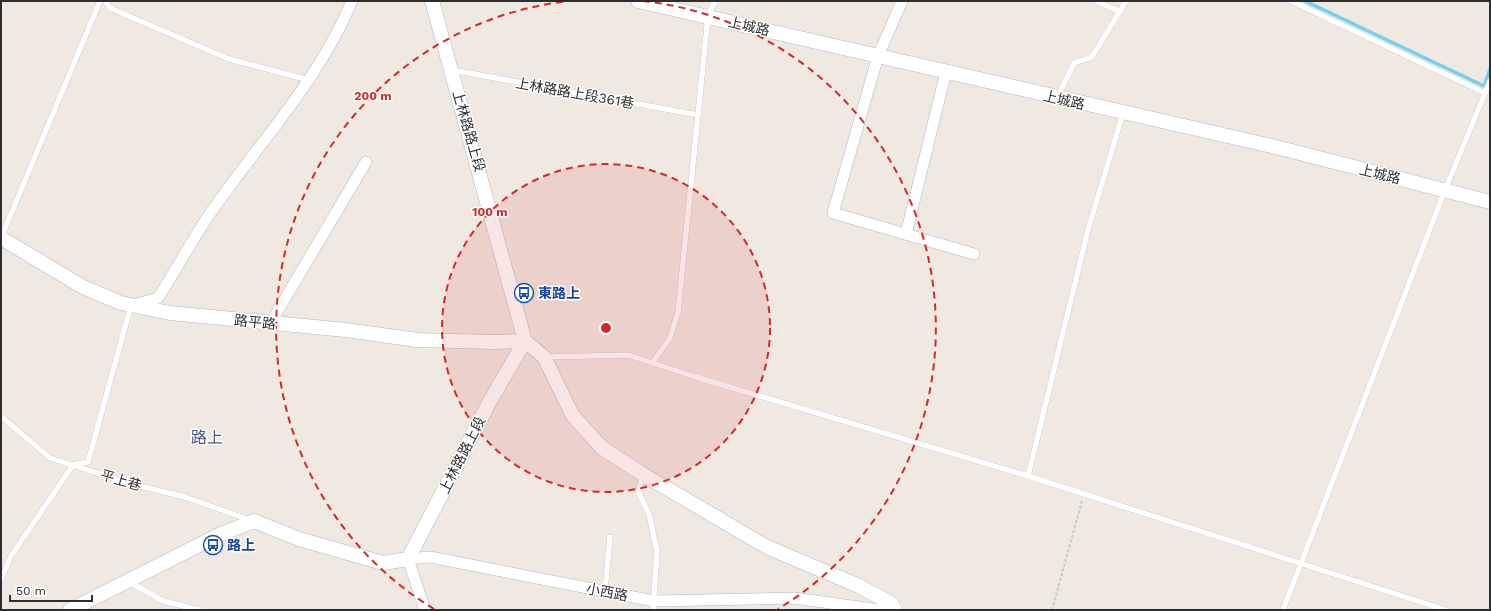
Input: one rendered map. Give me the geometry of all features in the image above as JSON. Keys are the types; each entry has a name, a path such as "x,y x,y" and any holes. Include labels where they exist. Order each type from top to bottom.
{"street":[{"path":"132,305 158,298 205,221 309,80 344,20 352,1"},
{"name":"上林路路上段","path":"408,559 490,400 525,341 432,1"},
{"name":"上城路","path":"638,1 1280,148 1490,202"},
{"path":"902,1 878,56 833,213 974,254"},
{"path":"906,234 946,72"},
{"path":"270,324 366,162"},
{"name":"路平路","path":"1,238 83,287 121,303 170,313 270,324 346,330 417,340 494,342 525,341"},
{"path":"525,341 544,357 573,416 602,448 644,475 768,547 859,586 892,604 895,610"},
{"path":"70,610 126,580 221,534 254,521 299,539 383,563 408,559 425,610"},
{"name":"小西路","path":"408,559 430,557 605,592 654,606 794,598 880,610"}],"lane":[{"path":"1,238 100,1"},
{"path":"105,1 110,8 229,59 309,80"},
{"path":"652,363 670,338 678,312 708,16 715,1"},
{"path":"1096,1 1121,12"},
{"path":"1057,98 1074,63 1092,57 1121,12 1126,1"},
{"path":"1291,1 1485,93"},
{"name":"上林路路上段361巷","path":"452,70 698,115"},
{"path":"1283,610 1445,190 1490,81"},
{"path":"1028,476 1088,230 1123,113"},
{"path":"1,580 11,556 73,465 88,462 132,305"},
{"path":"544,357 628,355 1028,476 1301,565 1446,610"},
{"name":"平上巷","path":"1,416 50,458 132,484 185,497 254,521"},
{"path":"644,475 638,491 649,514 657,551 654,606"},
{"path":"605,592 610,537"},
{"path":"126,580 163,601 199,610"}],"path":[{"path":"1052,610 1084,494"}],"waterway":[{"path":"1305,1 1484,86 1490,69"}],"place":[{"name":"東路上","path":"524,293"},
{"name":"路上","path":"213,545"}],"district":[{"name":"路上","path":"207,437"}]}
